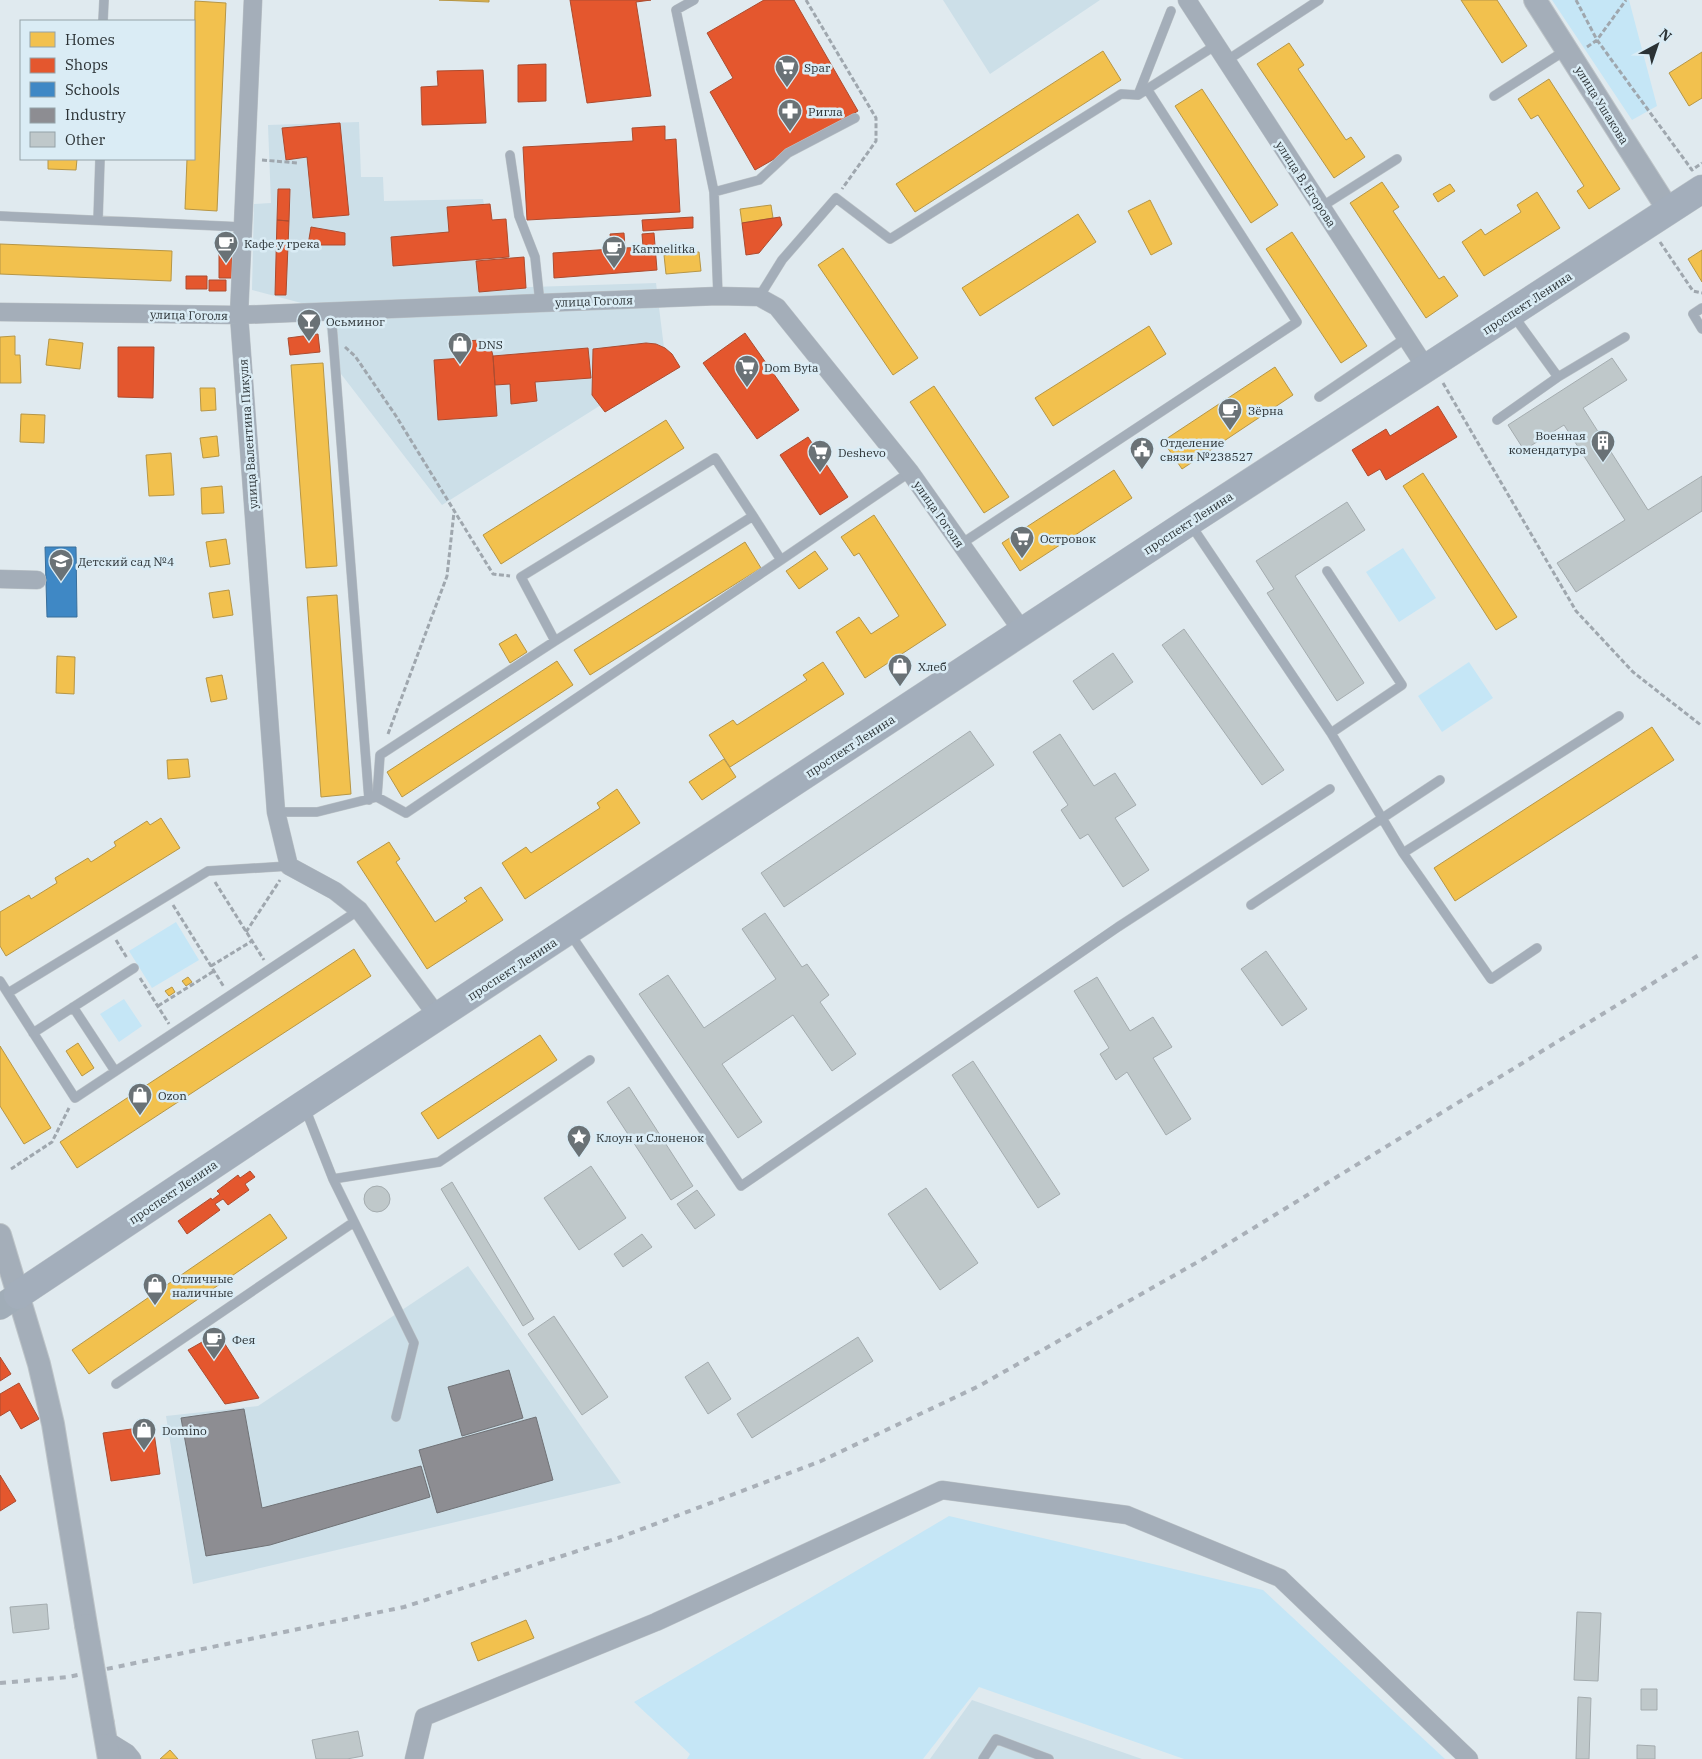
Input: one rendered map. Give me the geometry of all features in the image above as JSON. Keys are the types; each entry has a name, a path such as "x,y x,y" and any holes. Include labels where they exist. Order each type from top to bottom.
{"main road":[{"name":"проспект Ленина","path":"9,1301 303,1105 1189,522 1434,374 1511,313 1669,211 1697,180"}],"street":[{"name":"улица Валентина Пикуля","path":"253,0 239,315 276,812 289,866"},
{"name":"улица В. Егорова","path":"1186,0 1406,338 1434,374"},
{"name":"улица Ушакова","path":"1534,0 1669,211"},
{"name":"улица Гоголя","path":"0,312 239,315 718,296 759,297 777,307 910,472 1023,632"},
{"path":"0,579 37,580"},
{"path":"289,866 335,891 359,910 438,1017"},
{"path":"0,1236 9,1301 39,1364 53,1424 106,1741 127,1753 132,1759"},
{"path":"414,1759 424,1717 656,1622 942,1490 1127,1516 1280,1578 1469,1759"}],"lane":[{"path":"103,20 104,0"},
{"path":"694,0 676,10 714,192 718,296"},
{"path":"1226,61 1319,0"},
{"path":"1138,95 1171,11"},
{"path":"759,297 782,260 836,198 890,239 1121,94 1138,95 1216,45"},
{"path":"1494,96 1566,50"},
{"path":"960,544 1297,322 1147,89"},
{"path":"714,192 759,180 788,153 854,118"},
{"path":"510,155 519,216 535,257 540,303"},
{"path":"1321,207 1397,159"},
{"path":"98,220 100,160"},
{"path":"0,216 243,227"},
{"path":"1702,308 1693,314 1702,329"},
{"path":"332,312 373,798"},
{"path":"1511,313 1558,377"},
{"path":"1497,420 1558,377 1625,337"},
{"path":"1319,397 1406,338"},
{"path":"555,641 521,577 715,458 781,560"},
{"path":"276,812 317,812 373,798 406,813 910,472"},
{"path":"373,798 380,755 555,641 753,516"},
{"path":"1189,522 1331,733 1403,853 1492,979 1537,948"},
{"path":"1327,571 1402,685 1331,733"},
{"path":"1403,853 1619,716"},
{"path":"1251,905 1440,780"},
{"path":"568,932 741,1186 1118,927 1330,790"},
{"path":"8,994 208,871 289,866"},
{"path":"0,981 75,1098 359,910"},
{"path":"33,1033 134,968"},
{"path":"73,1007 115,1071"},
{"path":"333,1179 439,1162 590,1060"},
{"path":"303,1105 333,1179 414,1342 396,1417"},
{"path":"116,1384 354,1222"},
{"path":"983,1759 996,1739 1049,1759"}],"path":[{"path":"806,0 876,118 876,141 836,198"},
{"path":"1576,0 1597,40 1697,180"},
{"path":"1597,40 1626,0"},
{"path":"246,159 298,163"},
{"path":"1659,239 1692,291 1702,293"},
{"path":"333,336 356,356 396,416 493,574 521,577"},
{"path":"1434,374 1576,611 1633,672 1702,726"},
{"path":"380,755 447,576 454,511"},
{"path":"246,932 289,866"},
{"path":"208,871 270,969"},
{"path":"167,896 230,996"},
{"path":"110,931 174,1032"},
{"path":"211,966 252,941"},
{"path":"158,1006 214,971"},
{"path":"11,1169 52,1142 75,1098"}],"shaded area":[{"path":"943,0 1100,0 990,74"},
{"path":"1552,0 1629,0 1657,106 1632,120"},
{"path":"359,122 361,177 383,177 384,201 483,199 501,288 656,283 666,364 442,505 331,361 324,309 252,290 254,204 271,203 268,125"},
{"path":"1403,548 1436,598 1399,622 1366,572"},
{"path":"1469,662 1493,698 1442,732 1418,696"},
{"path":"176,922 199,960 152,988 129,951"},
{"path":"124,999 142,1026 119,1042 100,1014"},
{"path":"468,1266 621,1483 193,1584 166,1416 258,1406"},
{"path":"949,1516 1263,1590 1445,1759 1184,1759 979,1687 923,1759 687,1759 690,1754 634,1702"},
{"path":"972,1700 1142,1759 930,1759"}],"building: Homes":[{"path":"439,0 489,0 489,2"},
{"path":"1461,0 1497,0 1527,46 1502,63"},
{"path":"195,1 226,3 217,211 185,209 187,160 195,160"},
{"path":"1289,43 1304,65 1298,69 1346,140 1351,137 1365,157 1334,178 1257,64"},
{"path":"1103,51 1121,80 915,212 896,184"},
{"path":"1702,52 1702,98 1689,106 1669,73"},
{"path":"1549,79 1620,189 1589,209 1577,191 1584,186 1538,115 1531,119 1518,99"},
{"path":"1202,89 1278,205 1251,223 1175,106"},
{"path":"48,160 77,160 76,170 48,169"},
{"path":"1382,182 1399,207 1393,211 1439,279 1444,276 1458,296 1426,318 1350,203"},
{"path":"1450,184 1455,191 1438,202 1433,194"},
{"path":"1537,192 1560,228 1484,276 1462,242 1481,229 1485,235 1521,212 1517,205"},
{"path":"1150,200 1172,244 1151,255 1128,211"},
{"path":"771,205 773,218 742,223 740,209"},
{"path":"1078,214 1096,242 980,316 962,288"},
{"path":"1292,232 1367,346 1341,363 1266,249"},
{"path":"0,244 172,251 171,281 0,274"},
{"path":"843,248 918,358 893,375 818,265"},
{"path":"1702,250 1702,282 1688,259"},
{"path":"699,252 701,271 666,274 664,255"},
{"path":"1149,326 1166,354 1053,426 1035,398"},
{"path":"15,336 15,355 20,355 21,383 0,383 0,337"},
{"path":"49,339 83,343 80,369 46,365"},
{"path":"323,363 337,566 306,568 291,365"},
{"path":"1275,367 1293,395 1182,469 1163,441"},
{"path":"934,386 1009,497 984,513 910,402"},
{"path":"200,388 215,388 216,410 201,411"},
{"path":"21,414 45,415 44,443 20,442"},
{"path":"666,420 684,448 501,564 483,535"},
{"path":"217,436 219,456 203,458 200,438"},
{"path":"171,453 174,495 149,496 146,455"},
{"path":"1114,470 1132,498 1020,571 1002,543"},
{"path":"1423,473 1517,617 1496,630 1403,486"},
{"path":"222,486 224,513 202,514 201,488"},
{"path":"874,515 946,625 865,678 836,632 859,617 871,634 899,616 859,553 854,556 841,537"},
{"path":"226,539 230,564 210,567 206,542"},
{"path":"745,542 761,568 590,675 574,650"},
{"path":"815,551 828,569 799,589 786,571"},
{"path":"229,590 233,615 213,618 209,593"},
{"path":"337,595 351,794 321,797 307,597"},
{"path":"516,634 527,652 510,663 499,644"},
{"path":"57,656 75,657 74,694 56,693"},
{"path":"557,661 573,685 402,797 387,772"},
{"path":"823,662 844,694 730,767 709,735 733,720 737,725 807,680 803,675"},
{"path":"222,675 227,699 211,702 206,678"},
{"path":"1652,727 1674,760 1455,901 1434,868"},
{"path":"188,759 190,777 168,779 167,760"},
{"path":"724,759 736,777 702,800 689,782"},
{"path":"617,789 640,823 525,899 502,863 526,847 531,853 600,808 597,803"},
{"path":"161,818 180,848 6,956 0,946 0,912 29,895 31,899 57,883 55,878 88,858 91,862 116,846 114,842 147,821 150,825"},
{"path":"389,842 400,859 396,862 435,922 467,901 464,898 481,887 503,920 427,969 357,862"},
{"path":"354,949 371,976 77,1168 60,1142"},
{"path":"188,977 192,982 186,986 182,981"},
{"path":"172,987 175,992 169,996 165,991"},
{"path":"540,1035 557,1060 438,1139 421,1113"},
{"path":"78,1043 94,1068 82,1076 66,1051"},
{"path":"0,1046 51,1128 24,1144 0,1106"},
{"path":"270,1214 287,1238 89,1374 72,1350"},
{"path":"526,1620 534,1638 478,1661 471,1643"},
{"path":"170,1750 178,1759 160,1759"}],"building: Shops":[{"path":"570,0 651,0 636,2 651,96 587,103"},
{"path":"764,0 794,0 858,111 755,170 710,92 733,78 707,33"},
{"path":"546,64 546,101 518,102 518,65"},
{"path":"483,70 486,123 422,125 421,87 438,86 437,71"},
{"path":"340,123 349,215 313,218 307,157 286,160 282,128"},
{"path":"665,126 665,140 676,139 680,212 527,220 523,147 633,141 632,128"},
{"path":"278,189 290,189 289,221 277,220"},
{"path":"490,204 492,220 506,219 509,257 393,266 391,237 449,232 447,207"},
{"path":"693,217 693,228 643,231 642,220"},
{"path":"780,217 782,225 759,253 746,255 742,223"},
{"path":"277,220 289,221 286,295 275,295"},
{"path":"311,227 345,233 345,245 308,245"},
{"path":"624,233 625,248 643,247 642,234 654,233 657,270 554,278 553,253 612,249 610,234"},
{"name":"Кафе у грека","path":"219,251 232,251 232,278 219,278"},
{"path":"524,257 526,288 479,292 476,261"},
{"path":"186,276 207,276 207,289 186,289"},
{"path":"209,280 226,280 226,291 209,291"},
{"path":"745,333 799,410 757,439 703,363"},
{"path":"318,334 320,352 290,355 288,338"},
{"path":"483,340 491,348 493,356 497,416 438,420 434,360 463,358 461,341"},
{"path":"646,343 656,344 665,348 672,354 680,367 605,412 592,395 593,349"},
{"path":"118,347 154,347 153,398 118,397"},
{"path":"588,348 591,378 535,382 537,401 511,404 510,384 495,385 493,356"},
{"path":"1438,406 1457,437 1386,480 1380,469 1368,476 1352,450 1386,429 1390,436"},
{"path":"808,437 848,497 820,515 780,455"},
{"path":"250,1171 255,1177 245,1184 249,1190 228,1205 223,1199 215,1204 220,1210 187,1234 178,1221 211,1198 212,1200 220,1194 217,1191 238,1175 240,1178"},
{"path":"218,1333 259,1398 225,1404 188,1350"},
{"path":"0,1357 11,1374 0,1381"},
{"path":"19,1383 39,1419 21,1429 10,1410 0,1416 0,1394"},
{"path":"153,1426 160,1474 111,1481 103,1433"},
{"path":"0,1475 16,1501 0,1511"}],"building: Schools":[{"name":"Детский сад №4","path":"45,547 76,547 77,617 47,617"}],"building: Industry":[{"path":"509,1370 523,1418 462,1436 448,1387"},
{"path":"244,1409 262,1508 421,1466 430,1497 270,1545 206,1556 181,1418"},
{"path":"536,1417 553,1480 437,1513 419,1450"}],"building: Other":[{"name":"Военная комендатура","path":"1612,358 1627,380 1583,408 1648,510 1702,476 1702,511 1576,592 1557,563 1625,520 1564,425 1524,450 1508,425"},
{"path":"1347,502 1365,530 1295,576 1364,683 1337,701 1267,593 1274,589 1256,561"},
{"path":"1184,629 1284,770 1262,785 1162,645"},
{"path":"1113,653 1133,682 1093,710 1073,681"},
{"path":"970,731 994,765 784,907 761,873"},
{"path":"1060,734 1094,786 1115,773 1136,805 1115,818 1149,870 1123,887 1088,834 1080,839 1061,810 1068,805 1033,752"},
{"path":"765,913 802,967 807,964 829,995 820,1002 856,1054 832,1071 793,1015 722,1064 762,1122 738,1138 639,994 668,975 704,1028 776,979 742,929"},
{"path":"1266,951 1307,1009 1282,1026 1241,969"},
{"path":"1097,977 1130,1031 1153,1017 1172,1047 1153,1058 1191,1119 1166,1135 1127,1072 1116,1080 1100,1054 1109,1048 1074,991"},
{"path":"973,1061 1060,1194 1038,1208 952,1075"},
{"path":"629,1087 693,1186 671,1200 607,1102"},
{"path":"591,1166 626,1218 579,1250 544,1198"},
{"path":"452,1182 534,1319 523,1326 441,1189"},
{"path":"377,1186 387,1189 390,1199 387,1209 377,1212 367,1209 364,1199 367,1189"},
{"path":"926,1188 978,1263 940,1290 888,1214"},
{"path":"697,1190 715,1215 695,1229 677,1204"},
{"path":"642,1234 652,1247 623,1267 614,1254"},
{"path":"554,1316 608,1397 582,1415 528,1334"},
{"path":"858,1337 873,1361 752,1438 737,1414"},
{"path":"708,1362 731,1399 708,1414 685,1377"},
{"path":"47,1604 49,1629 13,1633 10,1607"},
{"path":"1577,1612 1601,1613 1598,1681 1574,1680"},
{"path":"1641,1689 1657,1689 1657,1710 1641,1710"},
{"path":"1578,1697 1591,1698 1589,1759 1576,1759"},
{"path":"358,1731 363,1756 347,1759 316,1759 312,1740"},
{"path":"1637,1745 1655,1746 1655,1759 1637,1759"}],"railway":[{"path":"0,1683 68,1677 404,1607 621,1537 821,1461 979,1386 1203,1259 1702,953"}],"place":[{"name":"Spar","path":"787,88"},
{"name":"Ригла","path":"790,132"},
{"name":"Кафе у грека","path":"226,264"},
{"name":"Karmelitka","path":"614,269"},
{"name":"Осьминог","path":"309,342"},
{"name":"DNS","path":"460,365"},
{"name":"Dom Byta","path":"747,388"},
{"name":"Зёрна","path":"1230,431"},
{"name":"Военная комендатура","path":"1603,463"},
{"name":"Отделение связи №238527","path":"1142,470"},
{"name":"Deshevo","path":"820,473"},
{"name":"Островок","path":"1022,559"},
{"name":"Детский сад №4","path":"61,582"},
{"name":"Хлеб","path":"900,687"},
{"name":"Ozon","path":"140,1116"},
{"name":"Клоун и Слоненок","path":"579,1158"},
{"name":"Отличные наличные","path":"155,1306"},
{"name":"Фея","path":"214,1360"},
{"name":"Domino","path":"144,1451"}]}
